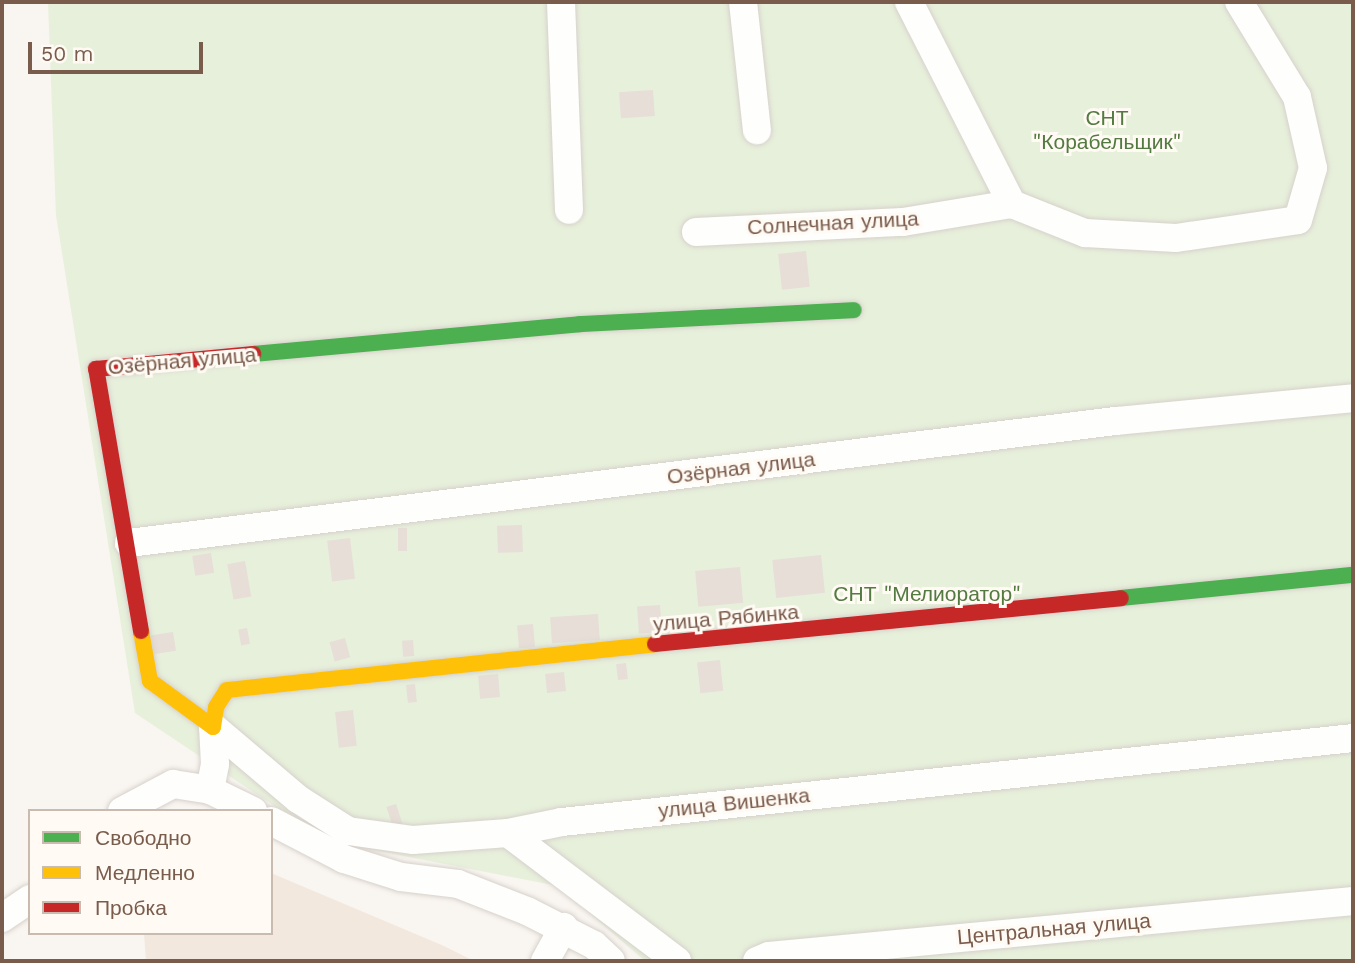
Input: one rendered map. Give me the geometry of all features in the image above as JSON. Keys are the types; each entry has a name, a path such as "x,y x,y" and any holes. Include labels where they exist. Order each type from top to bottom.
{"street":[{"path":"561,2 569,210"},
{"path":"743,2 757,130"},
{"path":"909,2 1012,204 1085,233 1176,238 1298,220 1313,168 1297,97 1239,2"},
{"name":"Солнечная улица","path":"696,232 903,222 1012,204"},
{"name":"Озёрная улица","path":"854,310 579,324 96,369 129,543 1116,421 1353,398"},
{"path":"129,543 150,681 213,727 215,764 211,790"},
{"name":"улица Рябинка","path":"213,727 216,707 227,690 252,686 1353,575"},
{"name":"улица Вишенка","path":"213,727 298,799 348,831 413,840 508,834 576,820 1353,738"},
{"path":"125,809 173,784 211,790 249,809"},
{"path":"273,822 344,859 401,877 458,884 564,927 611,961"},
{"path":"508,834 677,961"},
{"path":"2,918 28,900"},
{"name":"Центральная улица","path":"757,961 769,956 1353,901"},
{"path":"545,961 564,927"}],"shaded area":[{"path":"273,874 474,961 146,961 144,935 273,935"}],"green space":[{"name":"СНТ \"Мелиоратор\"","path":"48,2 1353,2 1353,961 645,961 558,886 327,841 135,713 56,215"}],"building":[{"path":"653,90 655,116 621,118 619,92"},
{"path":"806,251 810,287 782,290 778,254"},
{"path":"522,525 523,552 498,553 497,526"},
{"path":"398,528 407,528 407,551 398,551"},
{"path":"350,538 355,579 332,581 327,541"},
{"path":"211,553 214,573 195,576 192,556"},
{"path":"821,555 825,593 776,598 772,560"},
{"path":"245,561 251,596 234,600 227,564"},
{"path":"740,567 743,603 698,607 695,571"},
{"path":"660,605 662,632 639,634 637,607"},
{"path":"598,614 600,640 552,643 550,617"},
{"path":"533,624 535,647 519,648 517,625"},
{"path":"247,628 250,644 241,645 238,630"},
{"path":"173,632 176,651 153,654 150,636"},
{"path":"345,638 350,657 335,661 330,642"},
{"path":"413,640 414,656 403,657 402,641"},
{"path":"720,660 723,691 700,693 697,662"},
{"path":"626,663 628,679 618,680 616,664"},
{"path":"564,672 566,691 547,693 545,674"},
{"path":"498,674 500,697 480,699 478,676"},
{"path":"415,684 417,702 408,703 406,685"},
{"path":"353,710 357,746 339,748 335,712"},
{"path":"396,804 403,826 394,829 386,807"}],"traffic: fast":[{"path":"253,354 580,324 854,310"},
{"path":"1121,598 1353,575"}],"traffic: slow":[{"path":"141,631 150,681 213,727 216,707 227,690 655,644"}],"traffic: jam":[{"path":"141,631 96,369 253,354"},
{"path":"655,644 1121,598"}],"park label":[{"name":"СНТ \"Корабельщик\"","path":"1107,130"}]}
